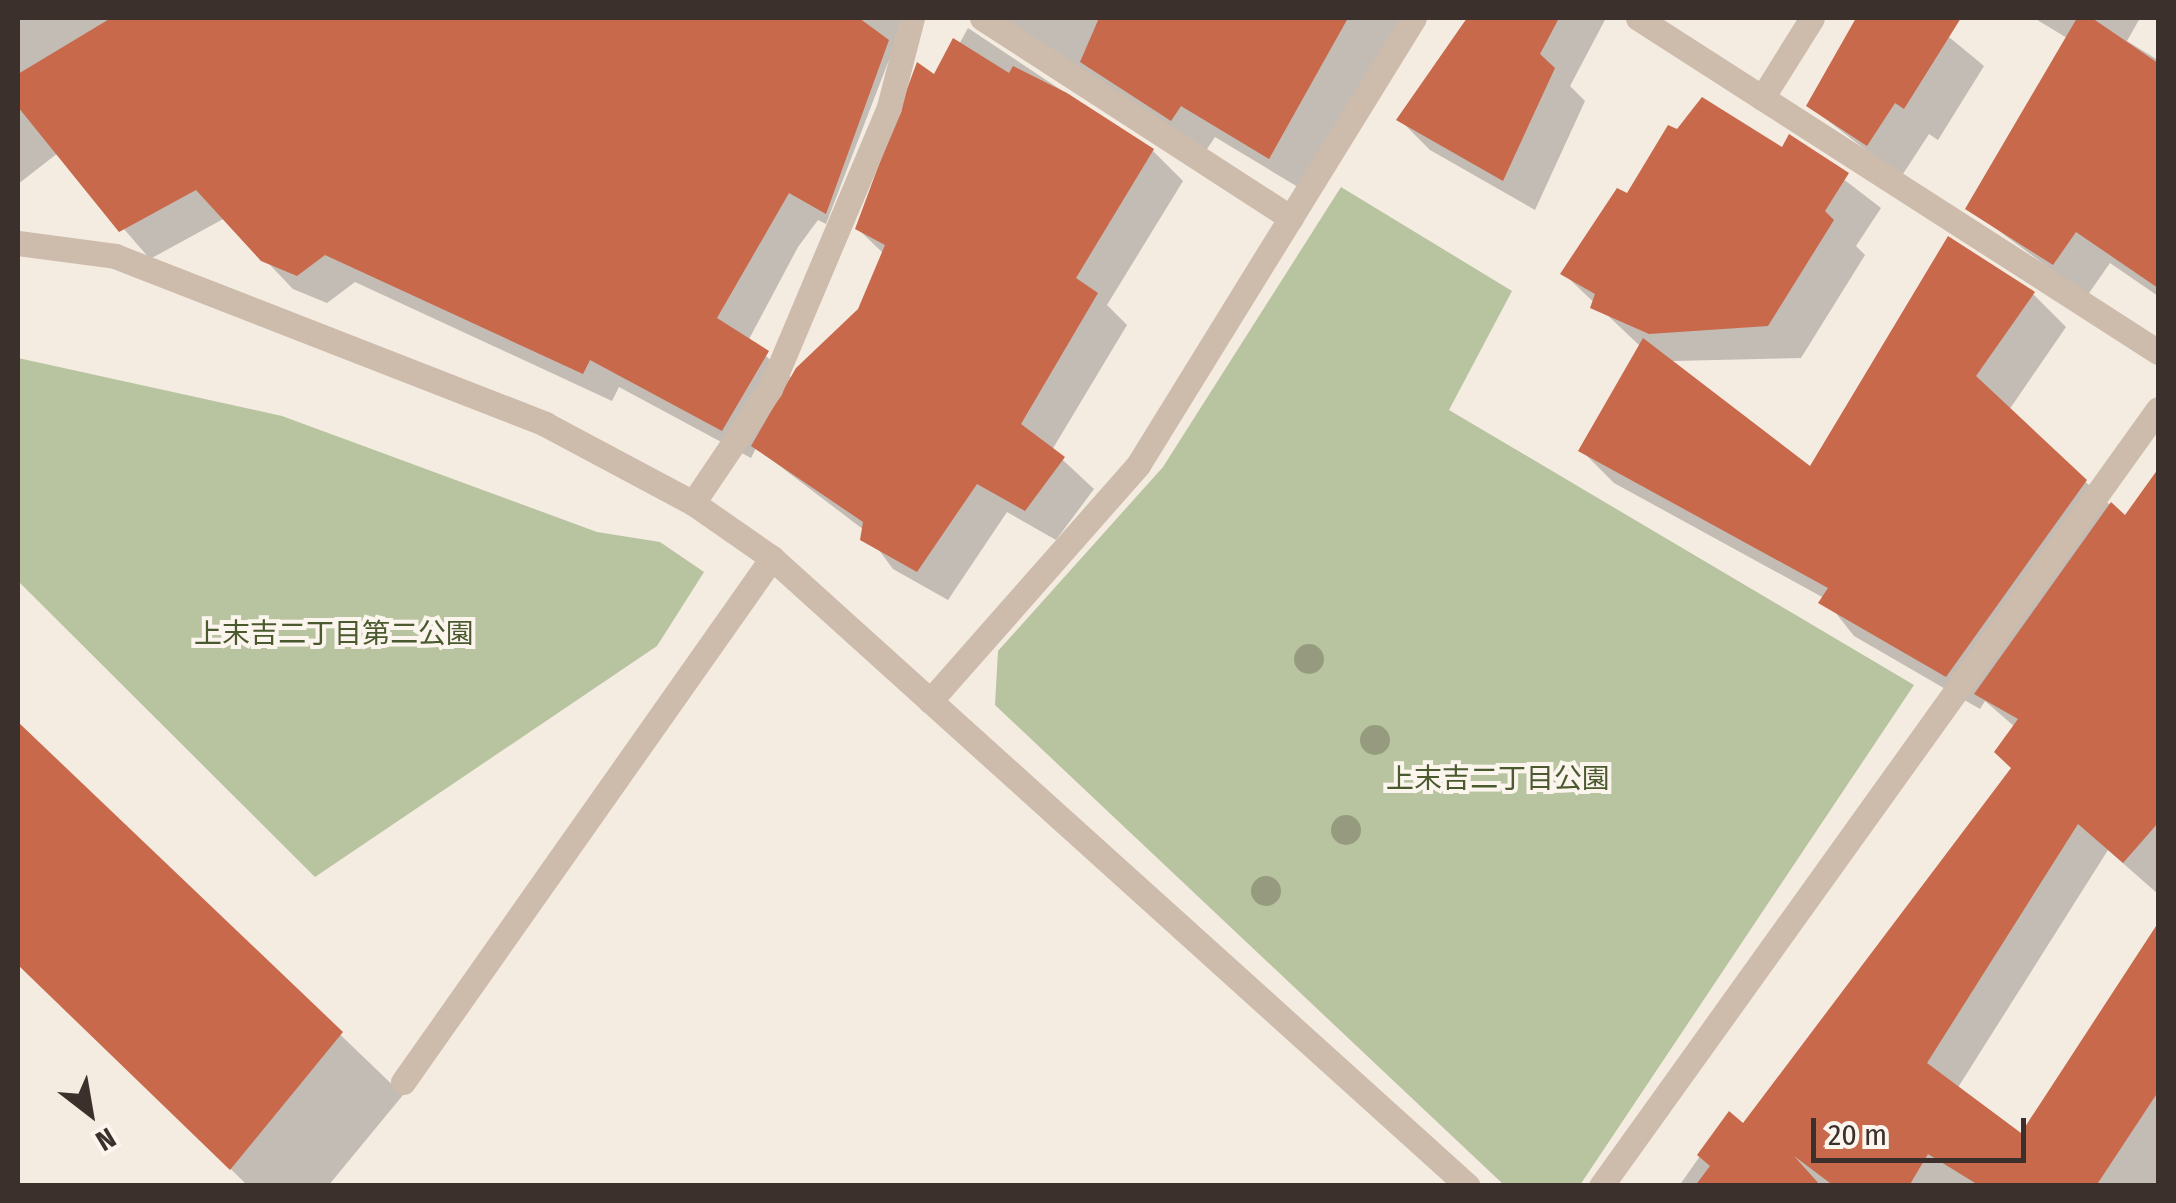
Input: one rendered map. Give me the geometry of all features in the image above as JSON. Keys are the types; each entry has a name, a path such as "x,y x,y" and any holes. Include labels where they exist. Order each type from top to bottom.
{"street":[{"path":"693,503 770,389 889,107 912,18"},
{"path":"982,18 1291,218"},
{"path":"930,702 1138,464 1414,18"},
{"path":"1638,18 2158,352"},
{"path":"1762,98 1812,18"},
{"path":"18,242 115,256 545,424 693,503 772,558 1468,1186"},
{"path":"1601,1186 2158,410"},
{"path":"402,1082 772,558"}],"green space":[{"name":"上末吉二丁目公園","path":"1341,187 1512,291 1449,410 1914,685 1580,1185 1504,1185 995,705 998,651 1163,467"},
{"name":"上末吉二丁目第二公園","path":"18,358 282,416 597,532 660,542 704,572 657,646 315,877 18,581"}],"building":[{"path":"111,18 859,18 889,40 826,214 789,193 717,318 769,351 722,431 590,360 583,374 325,255 297,276 261,261 196,190 119,232 18,107 18,74"},
{"path":"1099,18 1348,18 1269,159 1181,106 1171,121 1080,62"},
{"path":"1467,18 1559,18 1540,54 1555,68 1503,181 1396,120"},
{"path":"1856,18 1961,18 1904,109 1895,103 1867,146 1806,106"},
{"path":"2077,18 2092,18 2158,63 2158,288 2076,232 2053,265 1965,209"},
{"path":"953,38 1009,73 1013,66 1067,93 1154,149 1076,278 1098,293 1021,424 1065,457 1025,511 977,484 917,572 860,540 863,522 751,446 796,368 858,309 885,245 855,229 917,62 934,74"},
{"path":"1702,97 1782,147 1789,134 1849,173 1825,211 1834,220 1768,326 1649,334 1590,308 1595,294 1560,274 1617,188 1627,193 1668,125 1677,129"},
{"path":"1948,236 2035,292 1976,376 2087,480 1946,677 1818,603 1828,588 1578,451 1643,338 1810,466"},
{"path":"2158,469 2158,823 2123,863 2078,824 1927,1063 2021,1133 2158,923 2158,1092 2096,1186 1980,1186 1928,1154 1909,1186 1834,1186 1794,1156 1821,1186 1695,1186 1710,1166 1697,1155 1729,1111 1743,1123 2011,768 1994,752 2018,719 1974,694 2111,502 2125,515"},
{"path":"18,722 343,1032 230,1170 18,965"}]}
